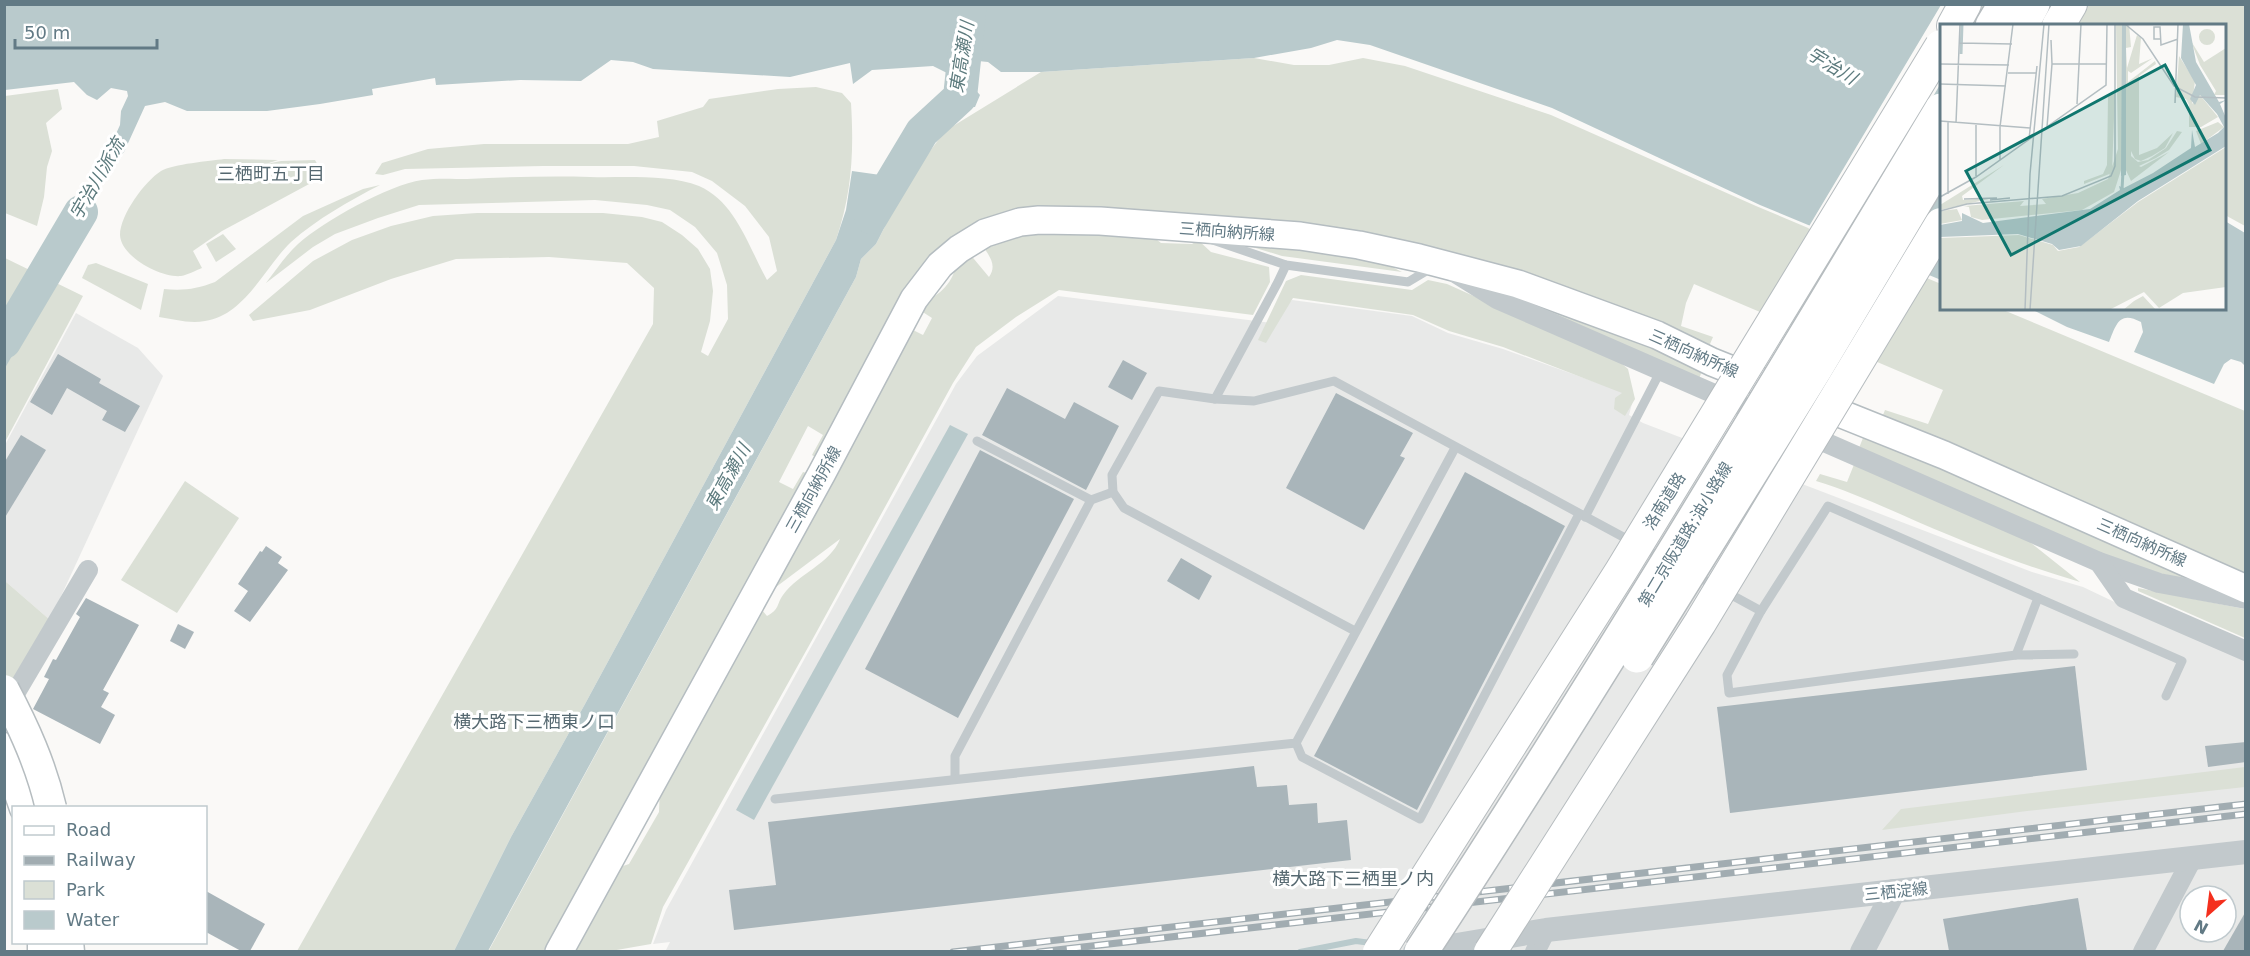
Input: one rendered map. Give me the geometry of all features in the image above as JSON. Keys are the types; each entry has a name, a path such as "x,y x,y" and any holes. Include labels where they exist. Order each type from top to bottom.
{"highway":[{"path":"1954,24 1965,4"},
{"path":"1993,24 2005,4"},
{"path":"2022,24 2033,4"},
{"path":"2059,24 2071,4"},
{"name":"洛南道路","path":"1379,951 1621,571 1870,166 1940,47"},
{"name":"第二京阪道路;油小路線","path":"1421,951 1486,854 1654,587 1940,112"},
{"name":"第二京阪道路;油小路線","path":"1446,951 1675,597 1940,161"},
{"path":"1490,951 1700,623 1940,226"}],"main road":[{"name":"三栖向納所線","path":"559,951 822,473 914,299 948,256 971,241 1000,227 1020,222 1100,221 1300,236 1359,245 1518,284 1657,335 1712,362 1944,455 2246,588"},
{"path":"4,690 24,728 38,763 51,806"},
{"path":"4,748 25,806"}],"street":[{"path":"1439,263 1497,299 2099,562 2159,583 2246,599"},
{"path":"2099,562 2124,598 2246,651"},
{"path":"4,711 88,570"},
{"name":"三栖淀線","path":"1415,951 1546,930 2246,852"},
{"path":"2143,951 2193,857"},
{"path":"1862,951 1894,891"},
{"path":"1535,951 1546,930"}],"lane":[{"path":"1177,227 1217,243 1286,265 1408,282 1439,263"},
{"path":"1215,399 1286,265"},
{"path":"1455,448 1296,742 1302,757 1420,819 1660,372"},
{"path":"1355,631 1124,508 1113,492 1112,475 1159,391 1215,399 1254,401 1334,381 1761,611"},
{"path":"977,441 1091,500"},
{"path":"955,779 955,756 1091,500 1113,492"},
{"path":"2074,654 2016,655 1729,693 1727,675 1761,611 1828,506 2182,661 2166,696"},
{"path":"2016,655 2038,598"},
{"path":"775,799 1296,742"}],"shaded area":[{"path":"1058,296 1272,323 1292,300 1412,316 1448,333 1503,349 1634,396 1629,415 1643,423 2032,572 2083,587 2165,626 2245,646 2245,951 665,952 670,942 653,944 666,910 956,384 977,356"},
{"path":"76,313 138,348 163,376 50,620 5,581 5,445"}],"green space":[{"path":"1951,5 2245,5 2245,226 2226,216 2226,24 1969,24"},
{"path":"1254,58 1294,65 1329,65 1363,58 1405,66 1551,115 1756,206 1940,284 1940,310 2003,310 2245,411 2245,582 1881,420 1885,410 1928,424 1943,390 1694,284 1686,303 1681,326 1713,337 1707,351 1489,270 1100,215 956,244 821,461 812,455 823,435 808,426 779,482 793,489 803,472 814,475 554,951 488,952 856,277 861,259 876,244 909,179 945,131 1041,72"},
{"path":"816,87 842,93 851,103 851,172 846,206 836,240 511,837 454,951 297,951 653,324 654,288 627,263 549,257 456,259 391,279 310,310 253,321 249,315 313,261 352,240 391,226 433,216 477,213 603,213 642,217 662,222 698,249 710,269 713,291 710,321 701,352 708,356 728,319 727,285 717,253 695,227 670,210 647,205 595,200 419,205 335,234 313,247 266,283 289,253 309,235 357,205 392,189 428,179 544,177 660,178 699,186 712,193 732,214 767,280 777,271 769,237 745,206 712,181 692,172 634,166 543,166 405,169 383,175 375,174 382,163 428,149 484,144 628,144 659,137 657,121 703,107 709,99 778,89"},
{"path":"58,89 62,109 46,123 52,151 37,226 5,213 5,96"},
{"path":"224,159 278,160 266,164 315,160 324,176 222,231 193,251 202,268 181,276 173,276 153,270 134,258 122,243 121,227 134,199 148,182 167,169"},
{"path":"380,185 334,211 291,242 253,289 232,310 219,317 199,322 159,317 164,289 190,289 215,282 303,216 363,189"},
{"path":"1034,228 1147,232 1161,243 1192,244 1198,240 1211,252 1269,267 1270,282 1253,315 1059,290 1016,317 976,347 953,383 663,907 651,944 611,951 570,952 611,870 629,864 659,812 660,783 723,669 742,650 746,638 746,625 762,610 767,616 774,611 790,587 822,562 840,539 756,602 907,327 923,335 932,318 918,309 922,301 934,296 945,287 953,276 956,263 969,253 989,277 993,268 981,243"},
{"path":"223,234 236,249 216,262 206,244"},
{"path":"1210,234 1330,247 1402,272 1282,256"},
{"path":"5,258 83,296 5,442"},
{"path":"96,263 148,284 141,310 82,278 88,265"},
{"path":"1301,275 1412,290 1428,280 1447,284 1620,362 1628,369 1635,399 1625,416 1614,409 1615,398 1622,393 1503,347 1449,331 1413,315 1293,298 1266,343 1258,340 1286,281"},
{"path":"1514,299 1644,342 1703,369 1698,381"},
{"path":"1865,433 2231,589 2158,573 2116,560 1859,448"},
{"path":"1855,462 2021,535 2080,582 1997,554 1866,499 1816,481 1820,474 1847,482"},
{"path":"185,481 239,518 177,613 121,580"},
{"path":"5,581 50,620 5,699"},
{"path":"2138,588 2245,609 2245,638 2138,591"},
{"path":"2245,767 2245,787 2027,811 1882,830 1901,809"}],"water":[{"name":"宇治川","path":"1944,4 1940,24 1940,280 1760,205 1552,108 1370,45 1337,40 1311,48 1254,58 1041,72 1001,72 988,62 978,61 977,72 973,75 971,85 980,95 975,107 958,107 947,95 947,73 933,66 872,70 853,84 850,63 790,77 653,69 633,62 611,60 581,81 520,80 436,85 435,78 372,89 373,95 267,111 187,111 165,102 145,106 124,152 113,164 94,197 66,257 46,247 64,233 85,202 120,125 121,111 128,96 127,91 111,88 97,100 87,95 74,82 5,90 4,5"},
{"path":"852,171 909,179 876,244 861,259 856,277 488,951 454,951 511,837 836,240 846,210"},
{"path":"2226,222 2245,233 2245,366 2231,359 2224,364 2214,384 2134,352 2143,332 2141,322 2134,319 2119,321 2109,342 2067,327 2033,310 2226,310"},
{"path":"36,266 40,268 41,266 56,274 54,277 56,279 5,368 5,317"},
{"path":"950,425 968,434 754,820 736,810"}],"pier":[{"path":"1948,4 1940,24 1940,85 1846,243 1808,228 1941,5"}],"building":[{"path":"58,354 101,379 99,383 140,406 125,432 102,420 107,411 67,388 52,415 30,402"},
{"path":"1123,360 1147,373 1132,400 1108,387"},
{"path":"1007,388 1065,419 1074,402 1119,426 1086,490 982,435"},
{"path":"1336,393 1413,433 1400,456 1405,458 1364,530 1286,488"},
{"path":"21,435 46,450 4,519 4,463"},
{"path":"980,450 1074,499 958,718 865,669"},
{"path":"1465,472 1565,526 1417,810 1314,756"},
{"path":"266,546 282,557 278,563 288,570 250,622 234,611 248,591 238,584 260,551 262,552"},
{"path":"1181,558 1212,576 1199,600 1167,581"},
{"path":"86,598 139,625 103,690 109,693 101,707 115,715 100,744 33,709 49,679 44,677 80,617 76,614"},
{"path":"178,624 194,632 185,649 170,641"},
{"path":"2075,666 2087,770 1730,813 1717,707"},
{"path":"2246,742 2246,762 2208,767 2205,746"},
{"path":"1254,766 1257,787 1287,785 1289,805 1317,803 1318,823 1347,820 1351,860 734,930 729,890 776,885 768,822"},
{"path":"207,892 265,924 250,951 241,951 207,933"},
{"path":"2078,898 2087,951 1949,951 1943,919"},
{"path":"2246,911 2246,951 2223,951 2227,944 2238,944 2238,925"}],"waterway":[{"name":"東高瀬川","path":"871,217 922,132 960,97 970,4"},
{"name":"宇治川派流","path":"4,342 81,212"},
{"path":"1300,952 1356,941 1371,943"}],"railway":[{"path":"953,952 2246,804"},
{"path":"1039,952 2246,814"}],"district":[{"name":"三栖町五丁目","path":"271,174"},
{"name":"横大路下三栖東ノ口","path":"534,722"},
{"name":"横大路下三栖里ノ内","path":"1353,879"}]}
